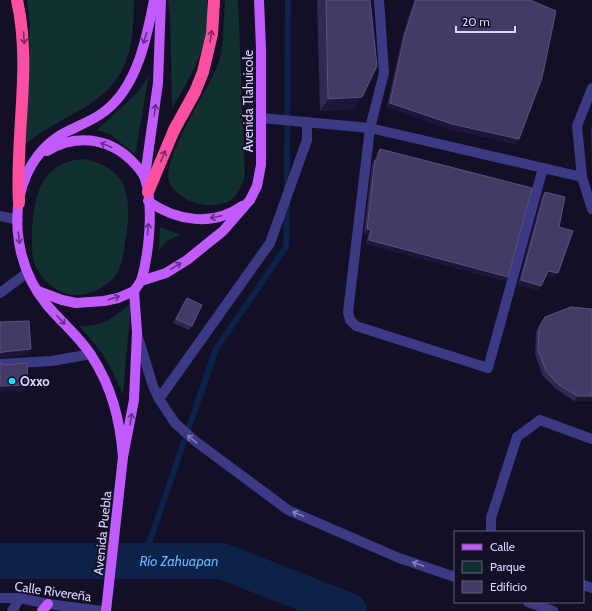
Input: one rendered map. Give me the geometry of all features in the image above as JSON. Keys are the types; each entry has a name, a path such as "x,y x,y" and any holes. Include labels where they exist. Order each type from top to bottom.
{"highway":[{"path":"17,0 24,38 18,152 19,203"},
{"path":"148,196 174,130 195,92 203,72 212,34 214,0"}],"main road":[{"path":"123,458 121,429 110,392 90,354 76,336 47,305 36,290 28,273 22,254 18,220 19,203 24,181 34,161 54,139 106,111 127,85 137,64 150,22 154,0"},
{"path":"36,290 62,300 90,303 104,302 134,290 141,281 145,268 149,222 148,196 144,176 158,83 161,0"},
{"name":"Avenida Tlahuicole","path":"250,200 260,175 261,118 259,0"},
{"path":"34,161 54,146 77,140 90,140 105,144 119,151 136,164 144,176"},
{"path":"148,196 174,214 200,219 225,215 250,200"},
{"path":"141,281 166,273 187,260 222,231 250,200"},
{"path":"123,458 134,400 137,332 134,290"},
{"name":"Avenida Puebla","path":"106,611 123,458"}],"street":[{"path":"379,0 384,73 370,128 348,312 350,320 356,326 488,368 543,168"},
{"path":"592,88 577,126 582,177 592,209"},
{"path":"261,118 370,128 582,177"},
{"path":"160,399 270,243 307,140 307,122"},
{"path":"0,216 18,220"},
{"path":"0,293 28,273"},
{"path":"137,332 148,372 160,399 167,412 184,432 288,510 399,558 454,577"},
{"path":"0,364 52,361 90,354"},
{"path":"491,531 491,518 517,437 540,420 592,439"},
{"name":"Calle Rivereña","path":"0,598 20,598 45,607 102,611"},
{"path":"12,611 20,598"},
{"path":"531,603 553,611"}],"green space":[{"path":"27,0 134,0 134,6 133,24 128,54 124,67 117,79 95,100 45,130 26,144 30,24"},
{"path":"168,0 207,0 208,17 206,33 200,56 190,78 172,108 170,16"},
{"path":"225,0 238,0 245,176 237,194 230,200 221,204 206,205 191,201 176,192 169,181 169,170 173,155 180,139 219,61 223,38"},
{"path":"149,75 135,155 110,134 97,130 137,93"},
{"path":"83,159 98,163 110,169 118,177 124,186 127,197 128,222 123,256 114,278 94,291 76,295 68,294 52,287 40,273 33,258 32,235 34,208 37,196 48,175 57,167 69,162"},
{"path":"160,227 180,235 167,241 159,250"},
{"path":"131,303 123,395 105,358 79,326 88,326 101,323 113,317"}],"building":[{"path":"326,0 370,0 377,66 362,97 328,99"},
{"path":"416,0 530,0 556,11 542,78 519,139 452,124 390,103 405,34"},
{"path":"380,149 532,188 508,277 369,240 371,230 367,229 375,160 377,160"},
{"path":"545,192 565,197 559,227 573,231 558,273 548,271 541,286 521,280"},
{"path":"187,298 202,305 192,326 176,319"},
{"path":"571,307 592,309 592,396 578,396 559,385 546,371 538,350 539,327 545,317"},
{"path":"29,321 31,349 0,353 0,322"},
{"path":"0,363 4,365 27,363 28,385 0,386"}],"waterway":[{"path":"287,188 288,0"},
{"path":"143,561 216,349 286,247 287,204"},
{"name":"Río Zahuapan","path":"0,561 222,561 349,611"}],"place":[{"name":"Oxxo","path":"12,381"}]}
